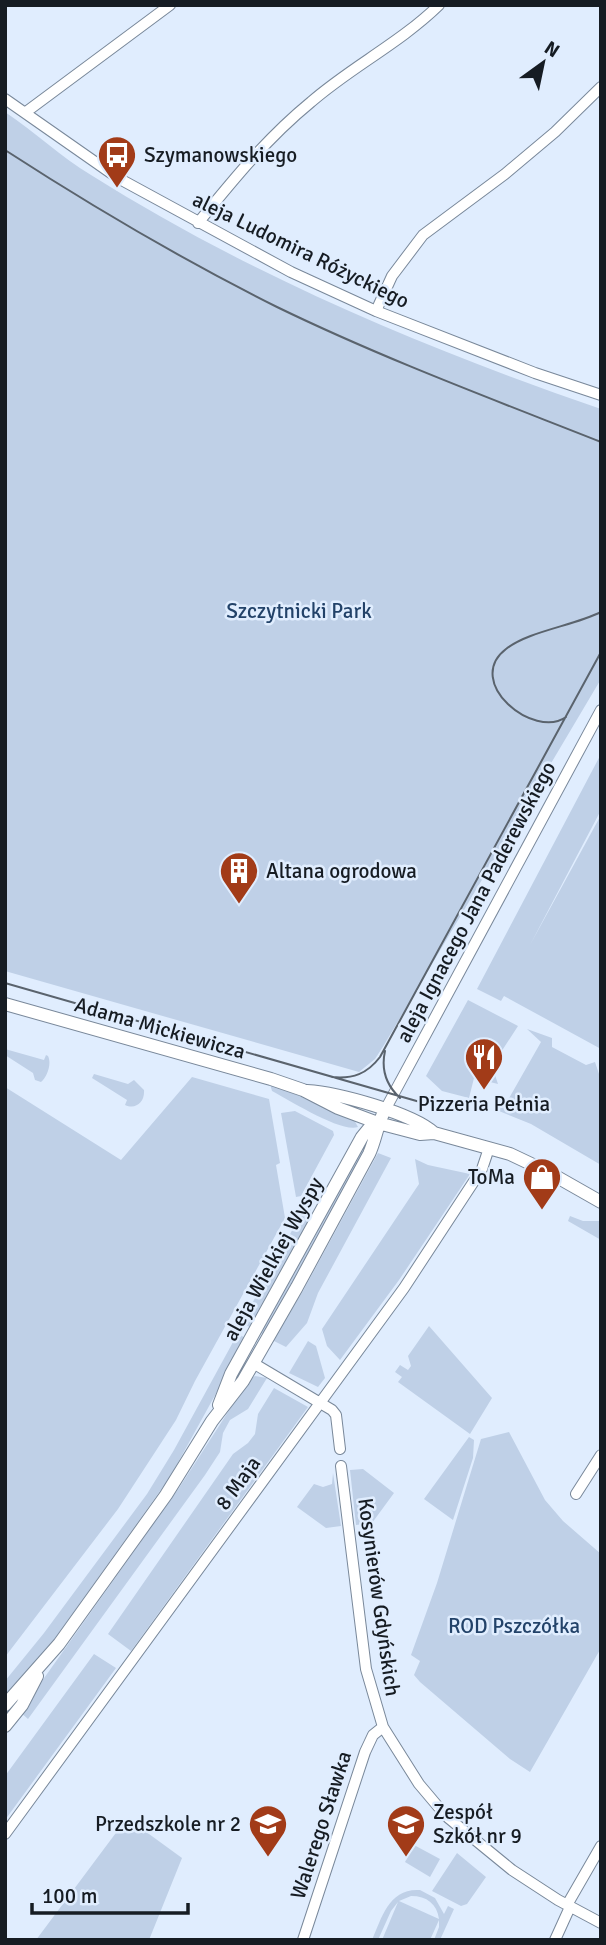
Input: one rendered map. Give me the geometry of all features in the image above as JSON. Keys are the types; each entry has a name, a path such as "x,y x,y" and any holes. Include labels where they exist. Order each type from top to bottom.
{"main road":[{"name":"Adama Mickiewicza","path":"5,1003 303,1090 328,1104 382,1116 420,1134 435,1133 526,1160 601,1202"},
{"name":"aleja Wielkiej Wyspy","path":"5,1705 45,1661 166,1495 253,1363 364,1164 377,1138 382,1116"},
{"name":"aleja Wielkiej Wyspy","path":"212,1422 231,1374 362,1137 382,1116"},
{"name":"aleja Wielkiej Wyspy","path":"5,1726 22,1705 45,1661"}],"street":[{"path":"26,112 170,5"},
{"path":"198,223 248,161 277,131 313,100 394,42 439,5"},
{"path":"376,311 392,276 423,235 505,174 555,132 601,87"},
{"name":"aleja Ludomira Różyckiego","path":"5,99 105,170 292,272 376,311 535,373 601,395"},
{"name":"aleja Ignacego Jana Paderewskiego","path":"382,1116 601,710"},
{"name":"8 Maja","path":"5,1834 404,1288 482,1169 489,1148"},
{"path":"253,1363 332,1410 340,1449"},
{"path":"576,1494 601,1455"},
{"name":"Kosynierów Gdyńskich","path":"341,1466 366,1670 383,1727 419,1784 446,1816 497,1859 568,1906 601,1923"},
{"name":"Walerego Sławka","path":"303,1940 365,1752 375,1732 383,1727"},
{"path":"555,1940 568,1906 601,1846"}],"green space":[{"name":"Szczytnicki Park","path":"5,112 91,175 151,211 276,277 404,335 601,409 601,679 384,1045 375,1059 359,1072 5,971"},
{"path":"601,754 601,810 530,945 601,815 601,1049 504,996 501,1001 477,989"},
{"path":"468,1000 518,1026 492,1066 498,1084 474,1078 469,1098 442,1091 426,1076"},
{"path":"527,1029 552,1038 552,1047 586,1065 595,1062 601,1080 601,1165 531,1124 499,1111 504,1098 508,1100 541,1042"},
{"path":"5,1049 44,1060 46,1055 48,1056 49,1066 43,1080 35,1080 33,1073 5,1055"},
{"path":"94,1074 128,1084 134,1080 144,1090 141,1101 136,1106 125,1105 127,1100 92,1078"},
{"path":"192,1077 269,1099 280,1163 276,1165 285,1218 176,1420 118,1509 5,1657 5,1087 121,1160"},
{"path":"270,1084 353,1118 358,1127 350,1128 315,1115 272,1091"},
{"path":"295,1111 333,1131 334,1135 301,1196 296,1197 281,1113"},
{"path":"361,1150 364,1152 264,1335 259,1332"},
{"path":"378,1153 391,1158 318,1293 307,1323 286,1347 272,1340 303,1291"},
{"path":"415,1159 428,1165 470,1174 399,1280 340,1360 327,1346 322,1329 419,1184"},
{"path":"306,1205 311,1208 306,1228 251,1328 243,1320"},
{"path":"570,1216 583,1221 599,1221 601,1240 568,1221"},
{"path":"429,1326 492,1398 470,1434 398,1382 402,1377 395,1372 400,1365 408,1370 411,1366 408,1356"},
{"path":"238,1333 246,1339 170,1477 48,1648 5,1699 5,1681 147,1494"},
{"path":"308,1341 316,1346 325,1378 318,1387 289,1373"},
{"path":"255,1376 267,1378 248,1409 230,1420 223,1433 220,1452 205,1475 28,1719 20,1712 179,1488 248,1381"},
{"path":"274,1388 308,1407 131,1651 108,1634 233,1454 255,1434 258,1414"},
{"name":"ROD Pszczółka","path":"509,1432 545,1500 563,1521 601,1554 601,1648 530,1772 510,1759 420,1682 414,1675 420,1661 411,1655 437,1583 481,1439"},
{"path":"469,1437 474,1440 473,1458 453,1520 424,1499"},
{"path":"363,1469 394,1493 372,1523 356,1525 350,1470"},
{"path":"333,1473 341,1526 326,1528 297,1507 314,1484 323,1487 332,1484"},
{"path":"94,1654 116,1668 5,1820 5,1776"},
{"path":"127,1818 182,1858 149,1940 36,1940"},
{"path":"414,1845 440,1859 430,1877 405,1862"},
{"path":"457,1853 486,1877 467,1904 461,1906 432,1891"},
{"path":"420,1890 435,1898 444,1914 448,1906 454,1909 440,1940 434,1940 439,1920 430,1940 382,1940 398,1902 378,1940 372,1940 388,1906 401,1894","holes":["417,1896 433,1905 439,1919 399,1901"]}],"tram line":[{"path":"5,150 139,232 277,307 397,361 601,442"},
{"path":"566,717 552,722 537,721 508,704 498,691 493,677 495,662 506,649 516,643 601,612"},
{"path":"332,1077 359,1074 370,1068 380,1057 601,652"},
{"path":"5,983 420,1102"},
{"path":"385,1051 386,1076 391,1088 400,1098"}],"place":[{"name":"Szymanowskiego","path":"117,189"},
{"name":"Altana ogrodowa","path":"239,905"},
{"name":"Pizzeria Pełnia","path":"484,1091"},
{"name":"ToMa","path":"542,1211"},
{"name":"Przedszkole nr 2","path":"268,1858"},
{"name":"Zespół Szkół nr 9","path":"406,1858"}]}
